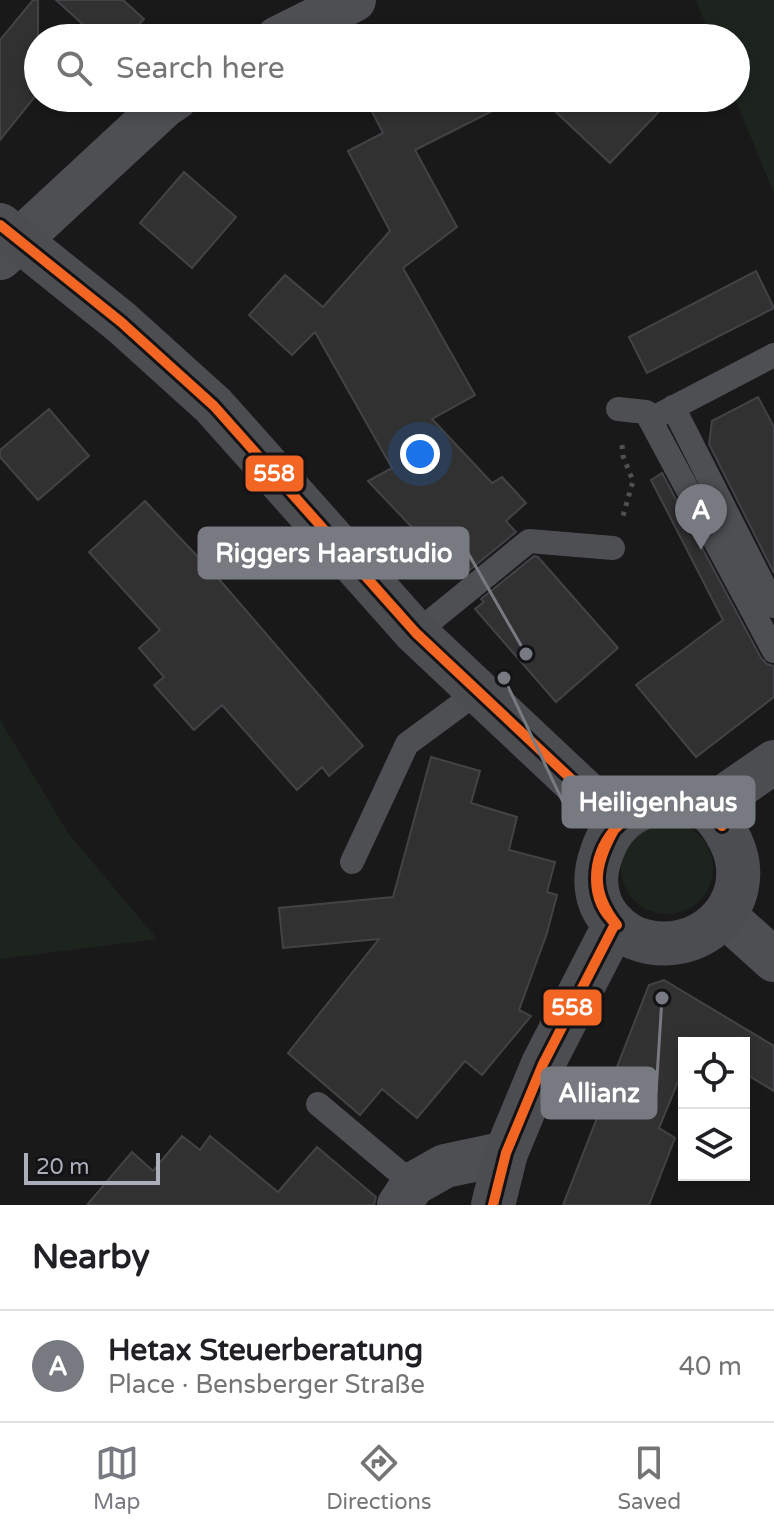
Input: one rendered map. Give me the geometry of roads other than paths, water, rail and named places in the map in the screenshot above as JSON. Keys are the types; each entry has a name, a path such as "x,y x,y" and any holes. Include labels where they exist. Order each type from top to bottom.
{"main road":[{"path":"6,241 121,322 214,406 416,633 618,823"},
{"path":"706,809 774,762"},
{"path":"682,800 706,809 725,830 736,854 739,877 734,898 724,915 707,931 689,941 669,944 647,942 630,935 603,911 595,882 597,864 607,837 618,823 638,808 661,801 682,800"},
{"path":"493,1205 506,1153 543,1064 615,924"}],"street":[{"path":"306,24 354,0"},
{"path":"6,241 159,112"},
{"path":"724,915 774,960"},
{"path":"406,1195 445,1166 506,1153"}],"lane":[{"path":"650,419 774,355"},
{"path":"673,407 774,606"},
{"path":"618,409 646,412 774,651"},
{"path":"416,633 529,541 613,548"},
{"path":"352,862 407,744 479,691"},
{"path":"318,1104 406,1195"}],"place":[{"name":"Hetax Steuerberatung","path":"701,550"},
{"name":"Riggers Haarstudio","path":"526,654"},
{"name":"Heiligenhaus","path":"504,678"},
{"name":"Allianz","path":"662,998"}]}
